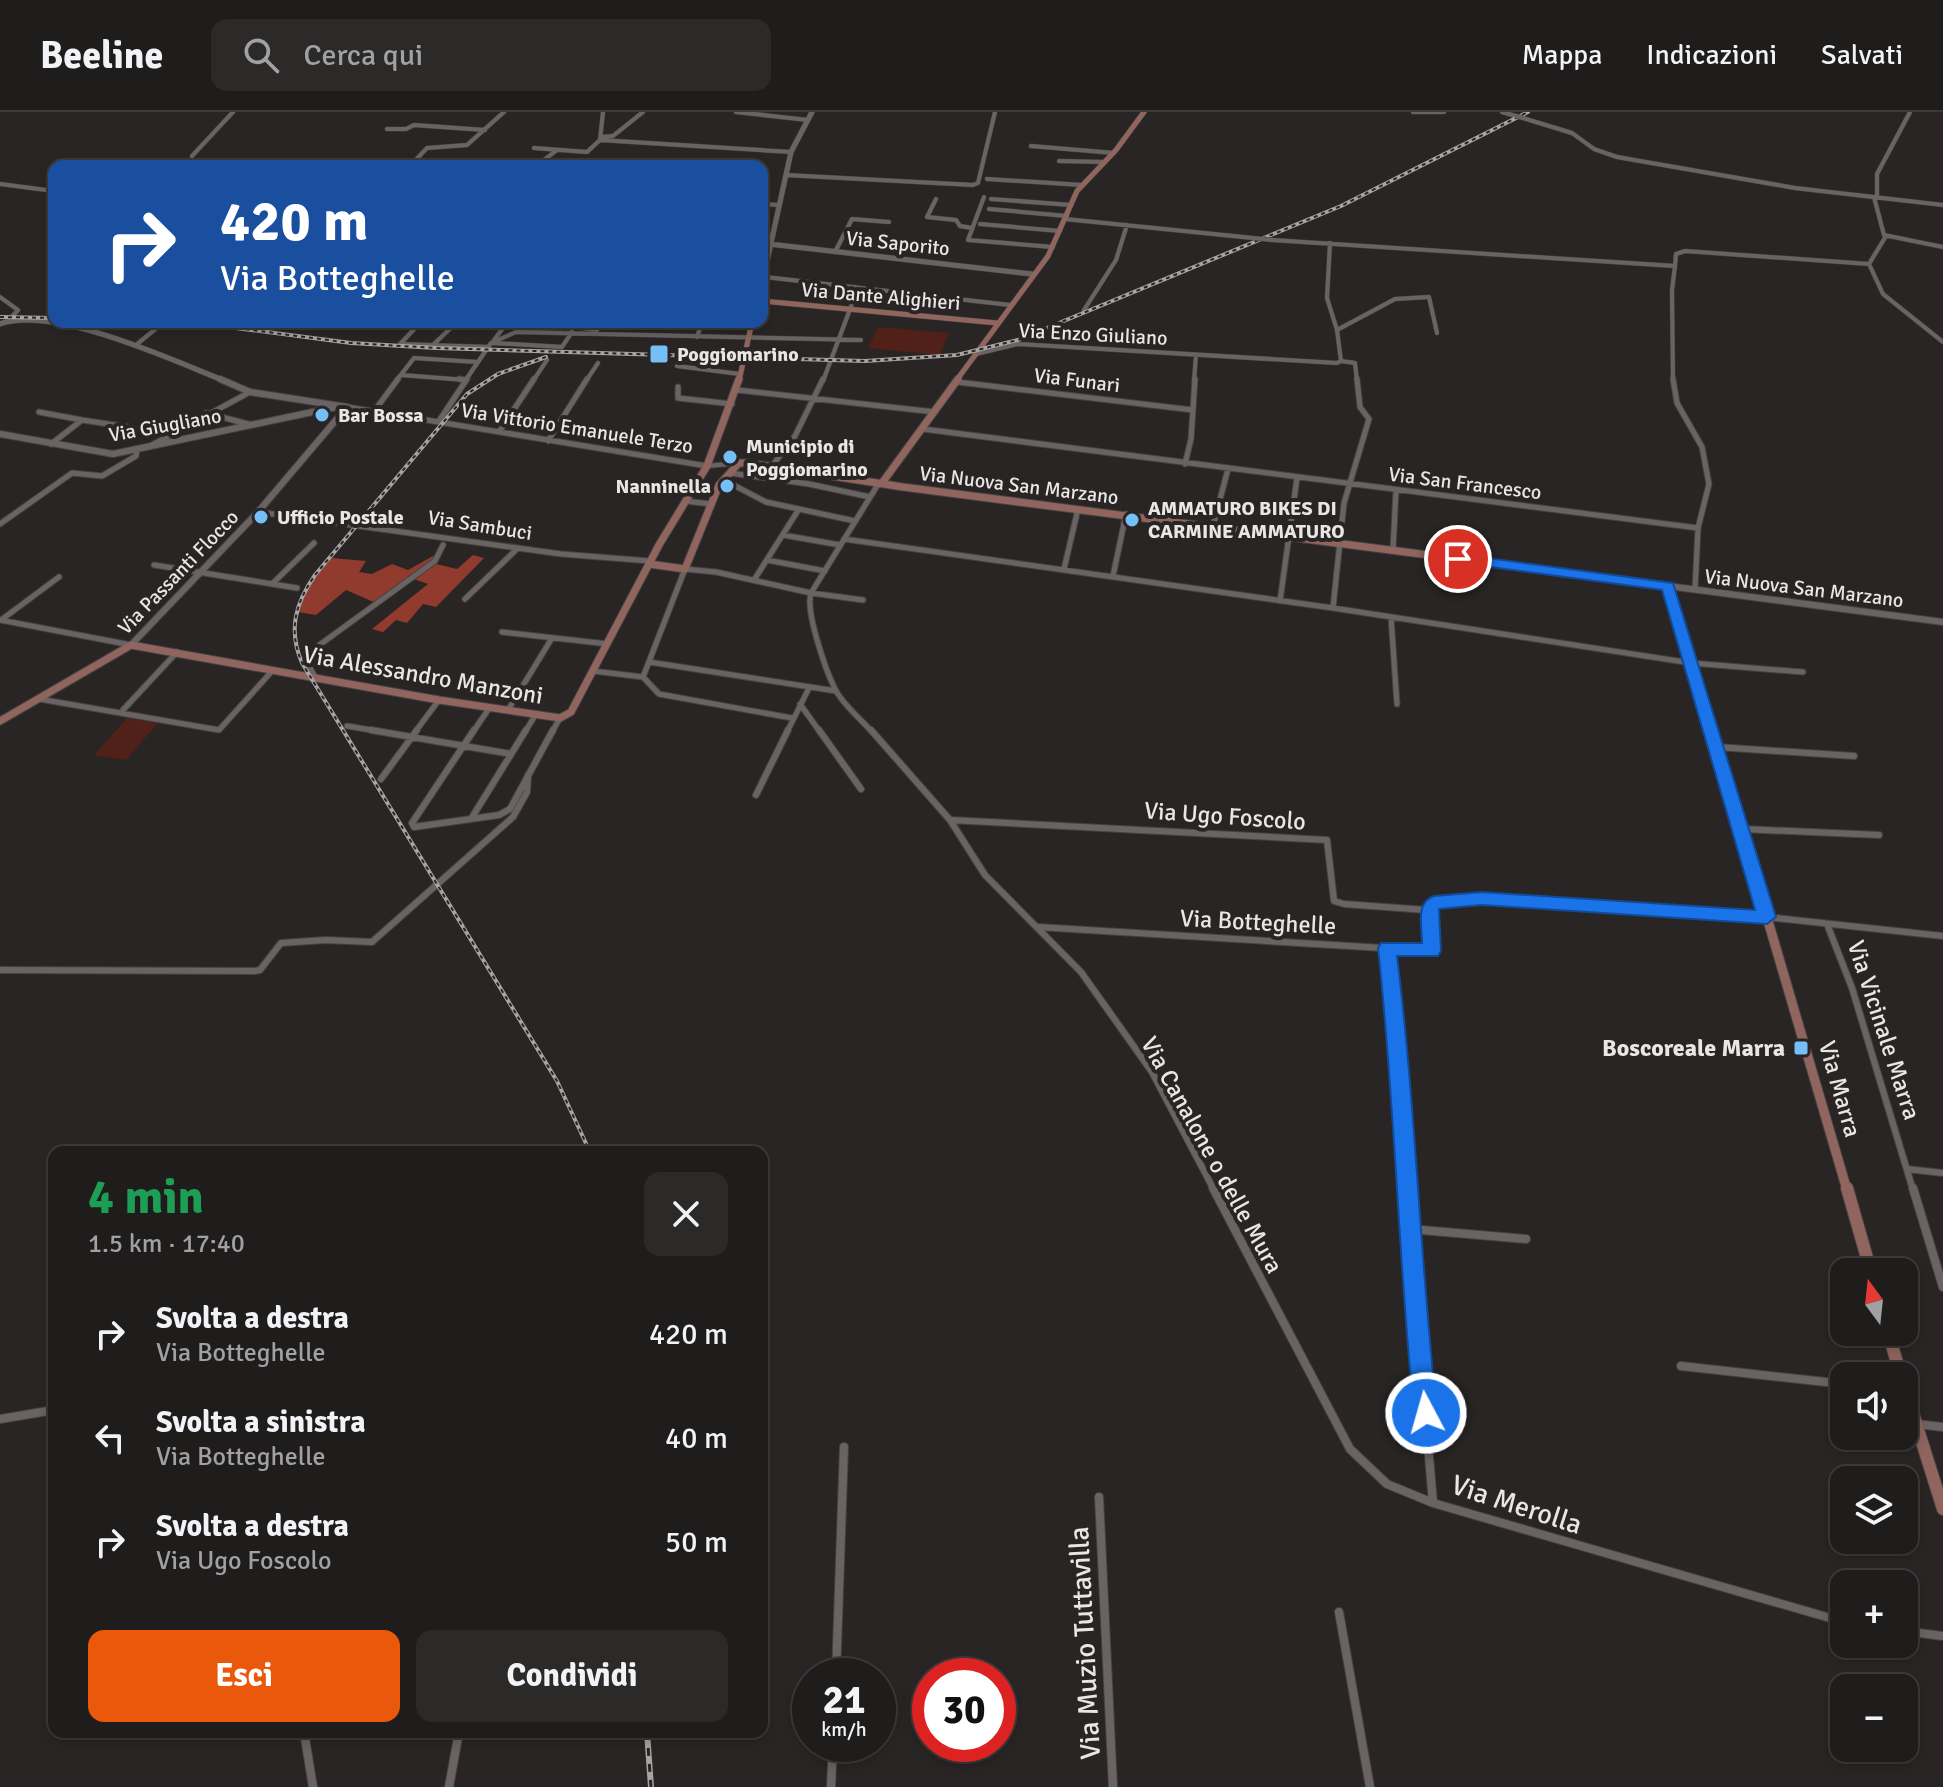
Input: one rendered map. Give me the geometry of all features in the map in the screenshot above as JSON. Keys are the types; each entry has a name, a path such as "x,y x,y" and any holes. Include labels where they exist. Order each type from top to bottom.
{"main road":[{"path":"882,483 1053,247 1082,185 1114,153 1144,112"},
{"name":"Via Dante Alighieri","path":"768,302 997,323"},
{"name":"Via Alessandro Manzoni","path":"131,645 439,700 560,718 571,712 650,563 707,466 737,390 751,328"},
{"path":"650,563 685,569 711,504 727,476 739,463"},
{"name":"Via Nuova San Marzano","path":"739,463 1668,586"},
{"name":"Via Marra","path":"1668,586 1743,829 1867,1258"},
{"name":"Via Passanti Flocco","path":"0,721 131,645"},
{"path":"1918,1427 1943,1509"}],"street":[{"path":"192,156 233,112"},
{"path":"416,160 427,148 466,146 504,112"},
{"path":"534,148 587,152 600,138 603,112"},
{"path":"600,138 613,136 643,112"},
{"path":"736,112 808,120"},
{"path":"769,244 791,152 812,112"},
{"path":"786,175 973,185 978,183 995,112"},
{"path":"1413,112 1444,112"},
{"path":"1502,112 1572,133 1594,149 1617,157 1795,188 1943,205"},
{"path":"1695,589 1698,528 1709,484 1702,447 1677,403 1673,382 1672,290 1677,252 1873,262 1886,236 1875,197 1877,174 1910,112"},
{"path":"387,129 406,129 414,125 485,130"},
{"path":"600,138 791,152"},
{"path":"1031,146 1114,153"},
{"path":"544,160 557,150"},
{"path":"1059,161 1104,162"},
{"path":"987,179 1082,185"},
{"path":"0,184 48,190"},
{"path":"984,197 968,240 1053,247"},
{"path":"936,199 927,217 956,220 960,226 972,228"},
{"path":"991,199 1071,205"},
{"path":"768,204 778,205"},
{"path":"989,209 1272,240 1515,253 1675,266"},
{"path":"835,252 852,219 889,222"},
{"path":"980,224 1060,231"},
{"path":"1084,310 1116,260 1127,225"},
{"path":"1886,236 1943,247"},
{"path":"1330,243 1327,298 1337,330 1341,361"},
{"name":"Via Saporito","path":"769,244 1032,274"},
{"path":"1869,264 1883,294 1943,342"},
{"path":"768,273 858,288 1010,305"},
{"path":"772,466 795,436 816,399 858,288"},
{"path":"0,297 19,311 0,324"},
{"path":"1337,330 1395,299 1429,297 1437,333"},
{"path":"10,319 48,322"},
{"path":"71,328 136,345 250,392 342,406"},
{"path":"136,345 157,328"},
{"path":"415,328 400,344 562,347 572,332"},
{"path":"433,345 451,328"},
{"path":"439,421 503,328"},
{"path":"576,328 610,334"},
{"path":"697,337 700,328"},
{"path":"490,345 516,332 861,340"},
{"name":"Via Enzo Giuliano","path":"976,354 1018,344 1196,355 1193,410 1185,464"},
{"path":"1196,355 1355,363 1360,407 1369,419 1348,484 1333,608"},
{"path":"375,410 414,358 477,362"},
{"path":"499,432 547,360"},
{"path":"548,441 598,363"},
{"path":"677,366 740,374"},
{"path":"401,375 466,380"},
{"name":"Via Funari","path":"957,382 1193,410"},
{"path":"678,387 678,398 732,404"},
{"path":"737,390 935,412"},
{"path":"147,448 206,413 250,392"},
{"name":"Via Vittorio Emanuele Terzo","path":"342,406 707,466"},
{"name":"Via Giugliano","path":"0,434 104,453 137,450 342,406"},
{"name":"Via Passanti Flocco","path":"131,645 258,512 342,406"},
{"path":"39,412 128,427"},
{"path":"206,413 252,425"},
{"path":"51,444 82,420"},
{"path":"923,429 1185,464"},
{"path":"0,524 69,475 105,475 136,456 137,450"},
{"path":"707,466 739,463"},
{"name":"Via San Francesco","path":"1185,464 1698,528"},
{"path":"1213,526 1228,469"},
{"path":"727,476 809,484 870,497"},
{"path":"727,476 766,502 855,521"},
{"path":"1280,601 1297,478"},
{"path":"882,483 870,497 811,593 813,622 836,691 950,820"},
{"path":"1393,550 1396,490"},
{"path":"685,501 711,504"},
{"path":"754,580 799,509"},
{"path":"1064,569 1078,509"},
{"name":"Via Sambuci","path":"258,512 650,563"},
{"path":"1113,576 1126,514"},
{"path":"783,535 1064,569 1691,663 1803,672"},
{"path":"272,584 314,543"},
{"path":"315,677 305,659 307,654 435,561 443,545"},
{"path":"465,599 518,548"},
{"path":"767,560 825,571"},
{"path":"154,565 297,588"},
{"path":"643,677 685,569 863,600"},
{"path":"0,620 59,577"},
{"name":"Via Nuova San Marzano","path":"1668,586 1943,622"},
{"path":"1391,617 1397,704"},
{"path":"0,620 131,645"},
{"path":"502,632 608,644"},
{"path":"508,710 552,638"},
{"path":"123,710 177,652"},
{"path":"649,662 836,691"},
{"path":"39,699 219,730 273,669"},
{"path":"593,671 643,677 659,694 792,718"},
{"path":"756,795 809,688"},
{"path":"381,779 439,700"},
{"path":"800,704 861,789"},
{"path":"490,707 412,823 414,827 499,815 510,809 560,718"},
{"path":"471,819 536,714"},
{"path":"347,726 511,754"},
{"path":"1717,747 1854,756"},
{"path":"0,970 255,971 260,970 281,943 325,940 372,942 513,817 527,792 528,775"},
{"name":"Via Ugo Foscolo","path":"950,820 1327,840 1334,901 1426,910 1434,902 1482,898 1767,917 1943,936"},
{"name":"Via Canalone o delle Mura","path":"950,820 985,875 1081,972 1152,1072 1350,1449 1369,1471 1392,1488 1406,1497 1433,1503"},
{"path":"1743,829 1879,835"},
{"name":"Via Botteghelle","path":"1038,927 1432,951 1430,906"},
{"name":"Via Vicinale Marra","path":"1827,924 1852,988 1943,1285"},
{"name":"Via Merolla","path":"1387,948 1395,1015 1414,1305 1433,1503 1493,1523 1830,1618"},
{"path":"1907,1169 1943,1173"},
{"path":"1410,1229 1526,1239"},
{"path":"1681,1366 1830,1382"},
{"path":"0,1419 48,1411"},
{"path":"1918,1424 1943,1427"},
{"path":"837,1658 844,1447"},
{"name":"Via Muzio Tuttavilla","path":"1099,1497 1113,1787"},
{"path":"1339,1612 1370,1787"},
{"path":"1918,1633 1943,1636"},
{"path":"305,1738 313,1787"},
{"path":"449,1787 458,1738"},
{"path":"831,1787 832,1762"}],"shaded area":[{"path":"878,327 949,333 940,355 868,348"},
{"path":"473,555 484,558 436,607 423,604 407,623 396,620 383,632 372,629 428,584 411,578 376,603 346,590 316,615 298,612 310,584 332,558 366,561 359,572 372,574 392,564 408,570 433,556 437,558 426,567 429,569 436,564 457,569"},
{"path":"127,718 158,723 126,760 94,755"}],"railway":[{"path":"236,328 351,343 436,348 865,361 957,355 1018,340 1341,206 1528,112"},
{"path":"0,317 48,318"},
{"path":"546,357 498,374 467,394 315,575 298,607 295,639 302,663 557,1081 587,1146"},
{"path":"647,1738 651,1787"}],"place":[{"name":"Poggiomarino","path":"659,354"},
{"name":"Bar Bossa","path":"322,415"},
{"name":"Municipio di Poggiomarino","path":"730,457"},
{"name":"Nanninella","path":"727,486"},
{"name":"Ufficio Postale","path":"261,517"},
{"name":"AMMATURO BIKES DI CARMINE AMMATURO","path":"1132,520"},
{"name":"Boscoreale Marra","path":"1801,1048"}],"route":[{"path":"1426,1413 1414,1305 1395,1015 1387,948 1432,951 1430,906 1434,902 1482,898 1767,917 1668,586 1458,559"}]}
